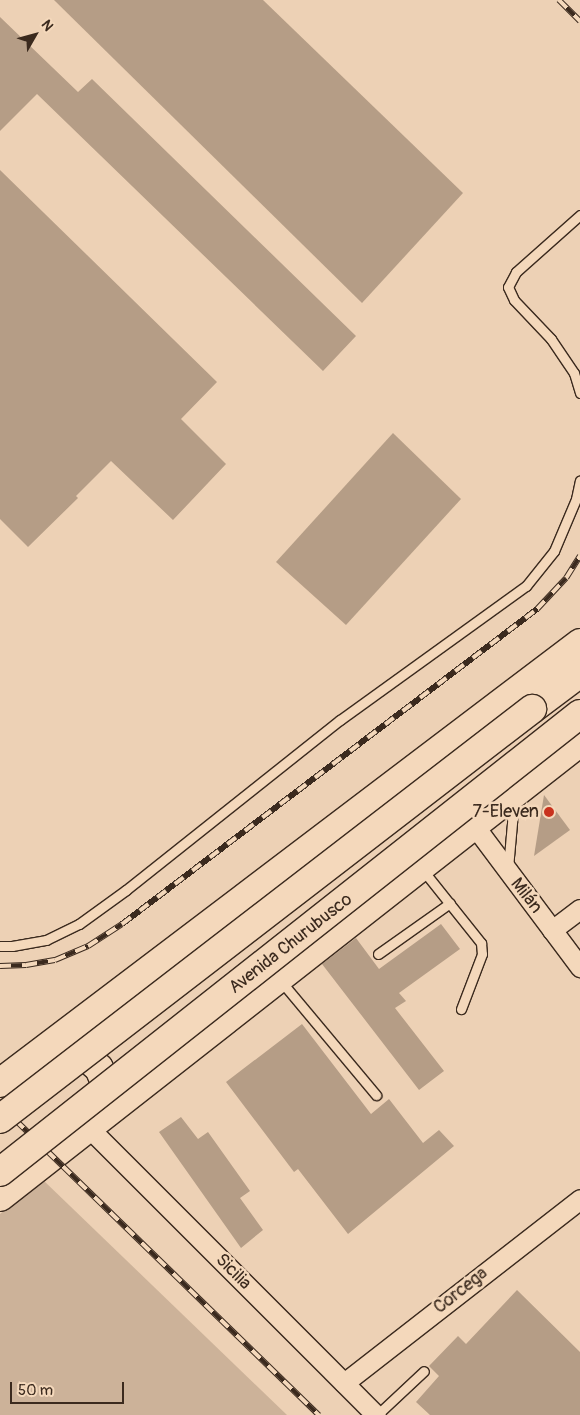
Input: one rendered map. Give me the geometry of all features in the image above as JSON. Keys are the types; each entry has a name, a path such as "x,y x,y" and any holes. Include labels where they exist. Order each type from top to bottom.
{"main road":[{"path":"0,1083 580,643"},
{"path":"0,1119 580,673"},
{"name":"Avenida Churubusco","path":"0,1172 580,714"},
{"name":"Avenida Churubusco","path":"0,1197 96,1124 473,824 580,742"},
{"path":"45,1048 64,1046 75,1048 99,1068 105,1082 106,1103 96,1124"}],"street":[{"name":"Milán","path":"473,824 580,967"},
{"path":"552,930 580,909"},
{"name":"Sicilia","path":"96,1124 344,1383 377,1415"},
{"name":"Corcega","path":"344,1383 580,1199"}],"lane":[{"path":"580,215 516,272 508,286 514,300 551,339 574,373 580,393"},
{"path":"0,946 46,940 79,924 126,890 340,720 526,586 554,551 576,499 580,480"},
{"path":"508,873 515,791"},
{"path":"420,866 481,943 482,954 461,1009"},
{"path":"378,954 450,903"},
{"path":"278,978 376,1095"},
{"path":"377,1415 424,1371"}],"shaded area":[{"path":"43,1180 287,1415 0,1415 0,1214"}],"building":[{"path":"54,0 263,0 463,193 362,303"},
{"path":"0,17 78,92 92,79 356,336 323,371 37,94 0,131"},
{"path":"0,170 217,382 181,419 226,464 173,520 111,461 76,496 78,498 28,547 0,519"},
{"path":"393,433 461,499 346,625 276,562"},
{"name":"7-Eleven","path":"544,795 570,830 534,856"},
{"path":"441,924 460,949 399,993 406,1001 395,1008 444,1071 419,1090 322,964 356,938 379,969"},
{"path":"302,1024 371,1114 389,1099 423,1143 439,1130 454,1146 348,1234 298,1169 294,1172 226,1082"},
{"path":"181,1117 198,1139 208,1132 250,1191 240,1198 263,1230 241,1248 159,1132"},
{"path":"517,1290 580,1352 580,1415 430,1415 416,1402 439,1376 429,1366 458,1336 466,1344"}],"railway":[{"path":"559,0 580,21"},
{"path":"0,966 26,965 55,960 88,946 122,924 537,609 566,578 580,556"},
{"path":"0,1105 319,1415"}],"place":[{"name":"7-Eleven","path":"549,812"}]}
